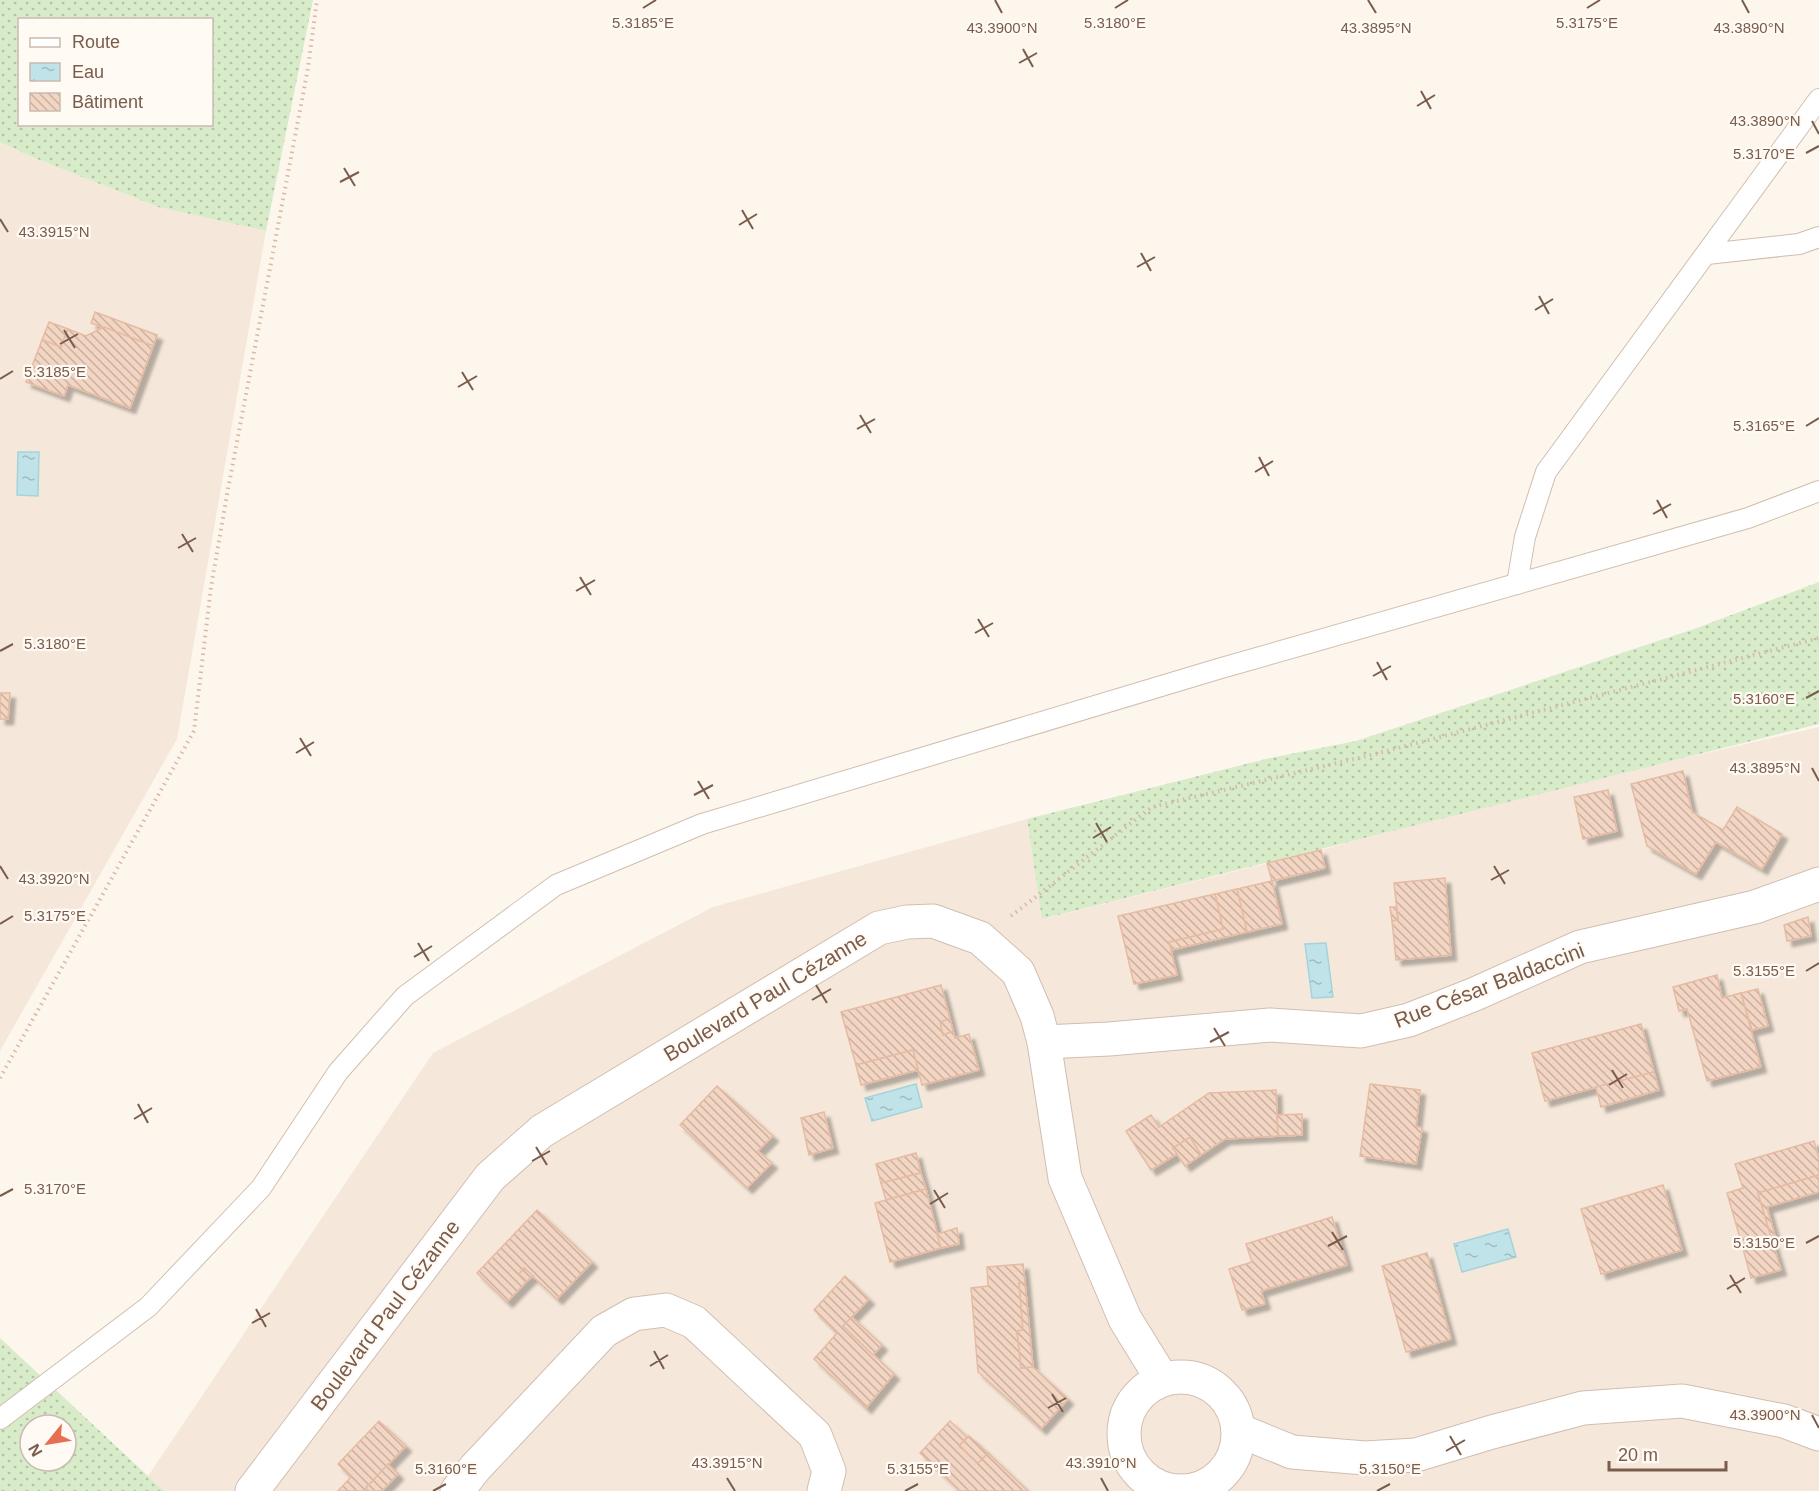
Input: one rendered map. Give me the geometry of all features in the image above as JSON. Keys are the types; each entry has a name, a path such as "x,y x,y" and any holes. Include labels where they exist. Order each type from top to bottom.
{"street":[{"name":"Rue César Baldaccini","path":"1044,1041 1109,1039 1270,1025 1361,1031 1409,1020 1475,994 1580,947 1755,907 1819,884"},
{"name":"Boulevard Paul Cézanne","path":"252,1491 490,1177 542,1131 879,928 907,922 933,921 980,938 1018,972 1037,1016 1044,1041 1065,1178 1125,1319 1162,1379"},
{"path":"458,1491 475,1468 604,1332 634,1314 666,1311 694,1322 814,1435 829,1471 824,1491"},
{"path":"1172,1376 1193,1377 1214,1387 1228,1401 1238,1430 1235,1453 1225,1470 1209,1484 1190,1490 1172,1490 1153,1484 1129,1481 1128,1455 1123,1431 1127,1412 1145,1388 1162,1379 1172,1376"},
{"path":"1238,1430 1292,1452 1365,1458 1416,1455 1583,1408 1682,1401 1784,1421 1819,1434"}],"lane":[{"path":"1517,584 1526,537 1546,472 1819,99"},
{"path":"1707,254 1799,244 1819,237"},
{"path":"0,1419 148,1307 261,1188 338,1072 405,996 556,885 702,824 1218,669 1749,518 1819,491"}],"path":[{"path":"0,1078 194,731 213,576 308,68 317,0"},
{"path":"980,938 1152,807 1375,754 1819,638"}],"shaded area":[{"path":"0,142 158,207 266,231 177,739 0,1051"},
{"path":"1819,727 1819,1491 164,1491 148,1476 433,1053 713,907 1027,819 1043,919 1324,849 1563,786"}],"green space":[{"path":"0,0 313,0 266,231 158,207 0,142"},
{"path":"1819,582 1819,724 1042,919 1027,819 1270,758 1356,741 1694,629"},
{"path":"0,1338 164,1491 0,1491"}],"water":[{"path":"18,452 39,452 38,496 17,495"},
{"path":"1326,943 1333,997 1312,998 1305,944"},
{"path":"916,1084 922,1107 872,1121 865,1098"},
{"path":"1508,1229 1516,1257 1462,1272 1454,1244"}],"building":[{"path":"95,312 157,335 153,346 91,323"},
{"path":"49,322 68,329 61,347 42,340"},
{"path":"104,327 153,346 130,408 68,385 64,396 26,382 42,340 61,347 68,329 86,336"},
{"path":"0,693 10,693 8,719 0,719"},
{"path":"1683,771 1692,812 1723,830 1737,807 1782,834 1762,869 1716,842 1696,874 1647,846 1631,784"},
{"path":"1608,790 1617,831 1583,839 1574,797"},
{"path":"1321,850 1325,868 1272,881 1267,863"},
{"path":"1445,878 1451,955 1396,960 1392,921 1398,920 1394,883"},
{"path":"1272,881 1282,924 1247,932 1237,889"},
{"path":"1237,889 1247,932 1171,950 1169,942 1223,929 1215,894"},
{"path":"1215,894 1223,929 1169,942 1177,975 1134,984 1118,916"},
{"path":"1390,907 1396,907 1398,920 1392,921"},
{"path":"1808,917 1811,936 1787,941 1784,925"},
{"path":"1717,975 1722,998 1741,993 1761,1067 1707,1081 1687,1009 1679,1011 1673,987"},
{"path":"941,985 950,1019 940,1022 943,1035 953,1031 955,1038 969,1034 979,1070 922,1085 913,1050 856,1065 841,1012"},
{"path":"1758,989 1768,1026 1752,1030 1741,993"},
{"path":"950,1019 953,1031 943,1035 940,1022"},
{"path":"1641,1024 1654,1072 1545,1101 1532,1053"},
{"path":"913,1050 918,1070 861,1085 856,1065"},
{"path":"1654,1072 1659,1090 1601,1107 1596,1087"},
{"path":"1370,1084 1420,1090 1416,1126 1422,1128 1416,1164 1360,1156"},
{"path":"717,1086 773,1136 758,1151 772,1163 747,1188 680,1125"},
{"path":"1276,1090 1278,1136 1225,1139 1201,1155 1190,1137 1173,1148 1177,1154 1151,1170 1126,1131 1151,1115 1159,1127 1209,1093"},
{"path":"824,1112 833,1148 809,1155 801,1118"},
{"path":"1302,1114 1302,1135 1278,1136 1277,1115"},
{"path":"1190,1137 1201,1155 1185,1166 1173,1148"},
{"path":"1814,1141 1819,1159 1819,1175 1758,1193 1771,1237 1742,1245 1727,1193 1743,1188 1735,1164"},
{"path":"916,1153 921,1173 881,1183 876,1164"},
{"path":"921,1173 926,1189 886,1200 881,1183"},
{"path":"1819,1175 1819,1192 1767,1207 1775,1236 1771,1237 1758,1193"},
{"path":"1663,1185 1682,1250 1601,1274 1581,1209"},
{"path":"926,1189 941,1248 890,1262 875,1203"},
{"path":"537,1210 592,1262 557,1299 524,1268 519,1274 527,1281 507,1302 477,1273"},
{"path":"1332,1217 1347,1265 1261,1291 1265,1304 1242,1310 1229,1269 1252,1262 1246,1244"},
{"path":"957,1228 959,1244 941,1248 937,1234"},
{"path":"1771,1237 1781,1270 1751,1278 1742,1245"},
{"path":"1427,1253 1451,1339 1406,1352 1382,1266"},
{"path":"1023,1264 1025,1283 1019,1283 1023,1330 1017,1331 1021,1368 1033,1367 1068,1399 1041,1429 978,1372 971,1288 988,1286 987,1267"},
{"path":"524,1268 533,1276 527,1281 519,1274"},
{"path":"845,1276 869,1299 843,1326 894,1374 866,1408 814,1359 837,1333 814,1310"},
{"path":"1019,1283 1025,1283 1033,1367 1021,1368 1017,1331 1023,1330"},
{"path":"852,1317 882,1345 873,1355 843,1326"},
{"path":"379,1421 406,1446 366,1488 369,1491 338,1491 351,1477 338,1464"},
{"path":"950,1421 967,1437 959,1446 978,1463 988,1453 1028,1491 960,1491 920,1453"},
{"path":"969,1436 988,1453 978,1463 959,1446"},
{"path":"388,1464 398,1474 382,1491 369,1491 366,1488"}]}
